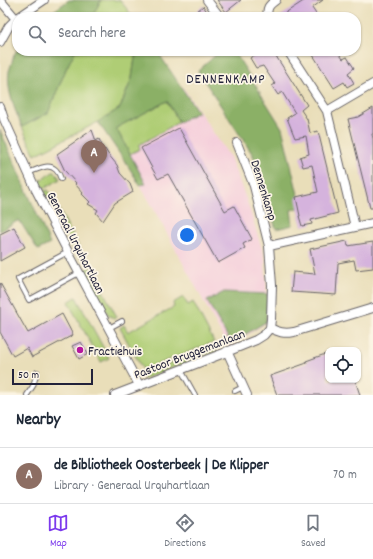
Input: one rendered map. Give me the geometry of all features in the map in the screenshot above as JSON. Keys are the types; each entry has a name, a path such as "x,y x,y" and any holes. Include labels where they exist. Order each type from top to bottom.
{"street":[{"path":"0,0 12,13"},
{"path":"26,12 44,0"},
{"path":"206,0 216,12"},
{"path":"267,12 269,5 276,0"},
{"path":"0,42 12,23"},
{"path":"291,56 327,111 355,226"},
{"path":"327,111 373,84"},
{"name":"Generaal Urquhartlaan","path":"0,107 28,173 79,273 140,386"},
{"name":"Dennenkamp","path":"237,142 254,186 269,246 272,285 270,328"},
{"path":"269,246 373,223"},
{"path":"270,328 278,332 290,333 373,308"},
{"name":"Pastoor Bruggemanlaan","path":"115,395 256,340 264,335 270,328"},
{"path":"227,351 245,391"}],"lane":[{"path":"28,173 45,166 51,166 56,170 61,178"},
{"path":"68,252 18,279 29,300 79,273"},
{"path":"108,328 122,321"},
{"path":"181,369 195,395"},
{"path":"27,395 33,386 38,372"},
{"path":"235,391 245,391"}],"shaded area":[{"path":"182,86 230,157 247,201 265,258 268,322 228,347 150,202 105,132"}],"green space":[{"path":"69,0 101,0 95,12 52,12"},
{"path":"101,0 120,0 129,12 95,12"},
{"path":"14,56 72,56 48,113 22,127 10,93 8,78"},
{"path":"72,56 135,56 132,78 120,108 98,122 35,155 22,127 48,113"},
{"path":"135,56 160,56 198,112 179,122 167,101 116,128 146,184 140,185 98,122 120,108 132,78"},
{"path":"214,56 237,56 282,128 301,207 291,210 293,225 276,229 253,155 198,71"},
{"path":"167,101 179,122 139,145 140,149 130,154 116,128"},
{"path":"0,130 50,244 38,250 19,220 0,231"},
{"path":"55,172 60,179 43,188 40,183 41,180"},
{"path":"48,190 84,256 80,257 74,249 44,191"},
{"path":"90,267 117,317 114,318 108,315 84,270"},
{"path":"224,292 268,294 266,322 231,343 207,301"},
{"path":"76,297 109,358 101,362 68,302"},
{"path":"183,297 188,305 193,302 214,342 143,370 120,328 124,325 128,332 174,307 173,303"},
{"path":"216,346 217,350 143,379 141,374"}],"building":[{"path":"217,0 241,0 226,12"},
{"path":"305,0 323,0 312,8 315,12 287,12"},
{"path":"203,6 207,12 196,12"},
{"path":"253,56 276,56 307,105 301,110 307,119 310,133 318,131 338,213 311,220 312,224 302,226 296,197 318,192 312,165 303,167 300,157 309,154 306,136 295,138 287,118 295,113 282,92 278,95 272,86 275,84 263,66 256,68 250,58"},
{"path":"314,56 341,56 343,59 347,57 354,68 348,73 354,83 347,87 344,82 334,88"},
{"path":"373,108 373,208 370,208 348,119 358,117"},
{"path":"179,128 225,211 234,206 252,239 243,244 245,248 218,263 168,174 158,179 141,148"},
{"path":"92,130 96,141 99,139 104,150 105,149 117,165 120,173 130,184 133,192 115,203 103,221 96,213 98,210 88,204 90,202 82,194 83,193 75,184 76,183 65,171 57,154"},
{"path":"14,227 25,247 0,261 0,234"},
{"path":"347,241 348,246 373,242 373,268 356,270 354,260 338,263 336,295 291,292 293,272 315,274 310,249"},
{"path":"0,283 28,333 62,314 73,335 32,357 27,348 13,356 0,332"},
{"name":"Fractiehuis","path":"81,342 88,354 79,359 72,346"},
{"path":"325,354 325,383 356,383 360,395 277,395 270,376 307,363 306,361"}],"place":[{"name":"de Bibliotheek Oosterbeek | De Klipper","path":"94,173"},
{"name":"Fractiehuis","path":"80,350"}],"district":[{"name":"DENNENKAMP","path":"226,78"}]}
